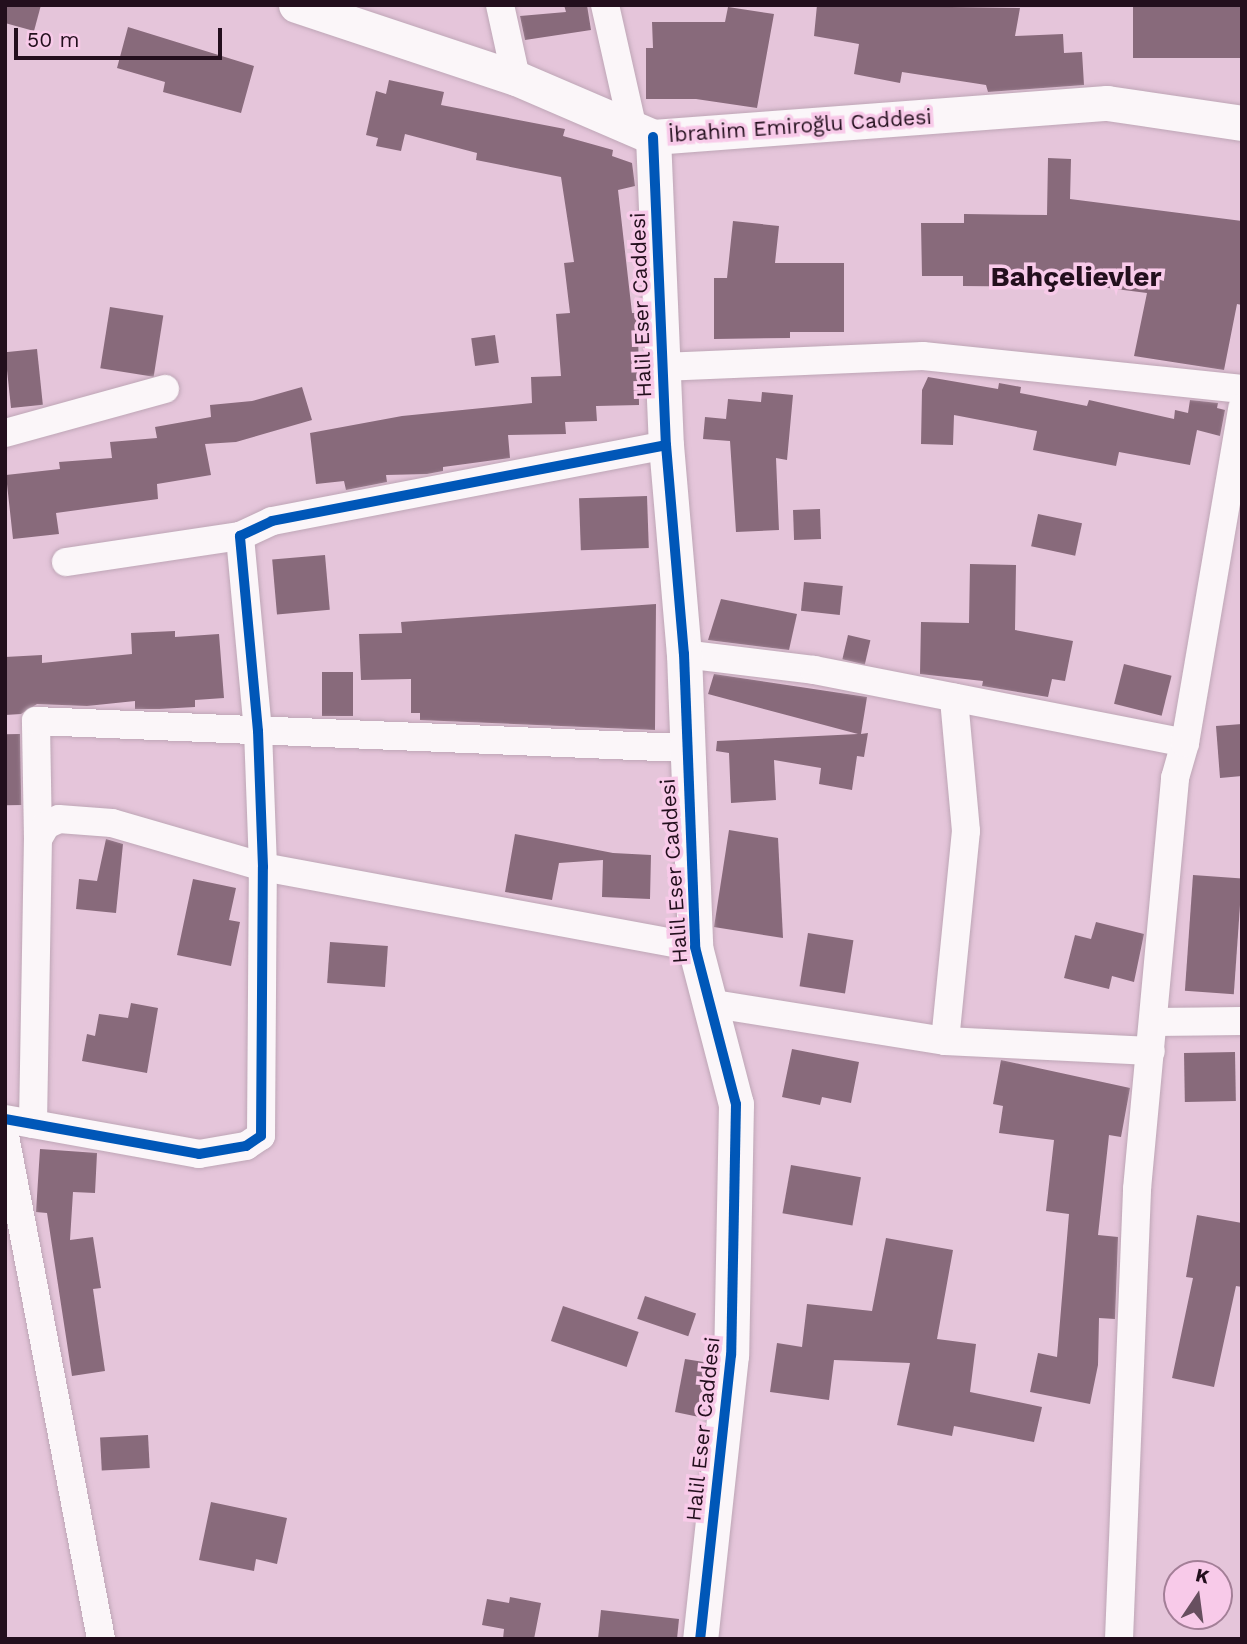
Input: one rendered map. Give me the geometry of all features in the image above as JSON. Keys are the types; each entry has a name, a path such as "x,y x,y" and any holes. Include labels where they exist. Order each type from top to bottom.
{"street":[{"name":"İbrahim Emiroğlu Caddesi","path":"296,5 516,78 643,131 1107,103 1206,114 1242,123"},
{"path":"499,5 516,78"},
{"path":"605,5 643,131"},
{"name":"Halil Eser Caddesi","path":"643,131 684,654 684,748 695,947 736,1104 731,1355 700,1639"},
{"path":"662,366 923,356 1242,389"},
{"path":"5,433 165,389"},
{"path":"1119,1639 1137,1189 1175,778 1185,743 1242,408"},
{"path":"66,562 240,536 272,521 666,445"},
{"path":"5,1119 200,1154 246,1146 261,1136 263,867 258,731 240,536"},
{"path":"684,654 814,670 1185,743"},
{"path":"945,1041 966,831 954,698"},
{"path":"33,1124 38,839 36,720 684,748"},
{"path":"38,839 46,825 59,819 112,823 263,867 695,947"},
{"path":"708,1003 945,1041 1151,1051"},
{"path":"1153,1022 1242,1021"},
{"path":"5,1136 100,1639"}],"building":[{"path":"5,5 41,5 34,31 5,23"},
{"path":"564,5 587,5 591,30 525,40 520,16 566,12"},
{"path":"817,5 1020,8 1015,36 1063,34 1064,53 1082,52 1084,85 988,92 986,85 902,72 900,83 854,74 859,44 814,36"},
{"path":"1133,5 1242,5 1242,58 1133,58"},
{"path":"728,7 774,14 757,108 696,99 646,99 646,48 653,48 652,22 725,22"},
{"path":"128,27 254,66 241,113 163,92 165,82 117,68"},
{"path":"389,80 444,92 441,105 565,129 563,136 613,150 612,156 632,163 635,186 618,190 632,313 638,313 639,405 596,406 597,421 565,422 566,434 508,435 510,458 443,467 443,471 427,474 386,475 387,482 346,490 344,481 316,484 310,433 402,416 532,403 531,377 561,376 556,314 570,313 564,263 574,262 561,177 476,160 477,153 405,134 401,151 376,146 378,138 366,135 376,91 386,94"},
{"path":"1048,158 1071,159 1070,199 1242,221 1242,305 1237,304 1224,370 1134,356 1147,293 1069,283 1069,287 963,286 963,276 922,276 921,223 964,223 964,214 1047,215"},
{"path":"733,221 779,226 775,263 844,263 844,332 790,332 790,338 714,339 714,278 727,278"},
{"path":"110,307 163,315 154,377 100,368"},
{"path":"495,335 499,363 475,366 471,338"},
{"path":"37,349 43,405 11,408 5,352"},
{"path":"928,377 998,389 999,383 1021,387 1020,393 1087,406 1089,400 1174,419 1175,410 1188,413 1190,400 1218,403 1217,408 1225,410 1220,436 1197,430 1190,465 1119,452 1116,466 1033,450 1037,431 954,415 953,445 921,444 922,390"},
{"path":"302,387 312,420 236,442 205,444 211,475 157,484 158,499 56,513 59,534 13,539 6,475 60,469 59,462 112,458 110,442 157,438 155,427 211,417 210,405 252,401"},
{"path":"762,392 793,395 787,460 776,458 779,530 736,532 730,441 703,439 705,417 726,419 728,399 761,402"},
{"path":"647,496 649,548 581,550 579,498"},
{"path":"820,509 821,539 794,540 793,510"},
{"path":"1038,514 1082,523 1075,556 1031,546"},
{"path":"325,555 330,610 277,614 272,560"},
{"path":"970,564 1016,565 1015,630 1073,641 1065,681 1052,679 1048,697 982,686 983,681 920,674 921,622 969,623"},
{"path":"804,582 843,586 840,615 801,611"},
{"path":"721,599 797,614 789,650 708,640"},
{"path":"656,604 655,730 420,720 420,713 411,713 411,679 361,680 359,634 402,633 401,622"},
{"path":"175,631 175,637 219,634 224,698 195,700 195,707 159,709 135,709 135,701 87,706 37,704 21,714 5,715 5,657 42,655 42,663 132,654 131,633"},
{"path":"848,635 870,640 865,665 842,659"},
{"path":"1124,664 1172,676 1162,716 1114,704"},
{"path":"322,672 353,672 353,716 322,716"},
{"path":"714,674 867,697 861,734 868,733 864,757 857,756 852,790 819,784 821,768 774,760 776,800 731,803 729,753 716,751 717,741 858,734 708,694"},
{"path":"1242,724 1242,776 1220,778 1216,726"},
{"path":"5,734 20,734 21,805 6,805"},
{"path":"729,830 778,838 783,938 714,927"},
{"path":"515,834 613,853 651,855 650,899 602,897 603,860 559,863 552,900 505,892"},
{"path":"106,839 123,844 116,913 76,909 79,879 97,881"},
{"path":"1193,875 1242,878 1234,994 1185,991"},
{"path":"193,879 236,888 229,920 240,922 231,966 177,955"},
{"path":"1096,922 1144,934 1134,982 1112,976 1109,989 1064,978 1075,935 1091,939"},
{"path":"808,933 853,940 845,994 800,986"},
{"path":"330,942 388,946 385,987 327,983"},
{"path":"131,1003 158,1008 147,1073 82,1061 87,1034 95,1036 99,1014 128,1018"},
{"path":"792,1049 859,1062 851,1103 822,1097 820,1105 782,1097"},
{"path":"1235,1052 1236,1101 1185,1102 1184,1053"},
{"path":"1001,1060 1130,1088 1121,1137 1109,1135 1098,1235 1118,1237 1115,1319 1099,1318 1098,1365 1090,1404 1030,1392 1038,1353 1057,1357 1069,1214 1046,1211 1054,1140 999,1133 1003,1106 993,1104"},
{"path":"40,1149 97,1153 95,1193 73,1192 70,1240 93,1237 101,1288 93,1289 105,1371 72,1376 47,1213 36,1212"},
{"path":"791,1165 861,1177 852,1226 782,1213"},
{"path":"1197,1215 1242,1223 1242,1287 1236,1286 1214,1387 1172,1378 1193,1278 1186,1277"},
{"path":"886,1238 953,1250 937,1339 976,1344 970,1392 1042,1407 1034,1442 954,1426 952,1436 897,1425 910,1363 834,1360 829,1400 770,1392 777,1343 802,1347 807,1304 872,1311"},
{"path":"645,1296 696,1314 688,1336 637,1319"},
{"path":"563,1306 639,1332 627,1367 551,1341"},
{"path":"685,1359 710,1363 704,1418 675,1412"},
{"path":"148,1435 150,1468 102,1470 100,1438"},
{"path":"211,1502 287,1518 277,1564 256,1559 254,1571 199,1560"},
{"path":"510,1597 541,1603 534,1639 503,1639 504,1629 482,1625 487,1599 509,1603"},
{"path":"601,1610 679,1619 677,1639 598,1639"}],"cycle path":[{"path":"653,137 666,445 684,654 695,947 736,1104 731,1355 700,1639"},
{"path":"5,1119 199,1154 246,1146 261,1136 263,867 258,731 240,536 272,521 666,445"}],"district":[{"name":"Bahçelievler","path":"1076,277"}]}
